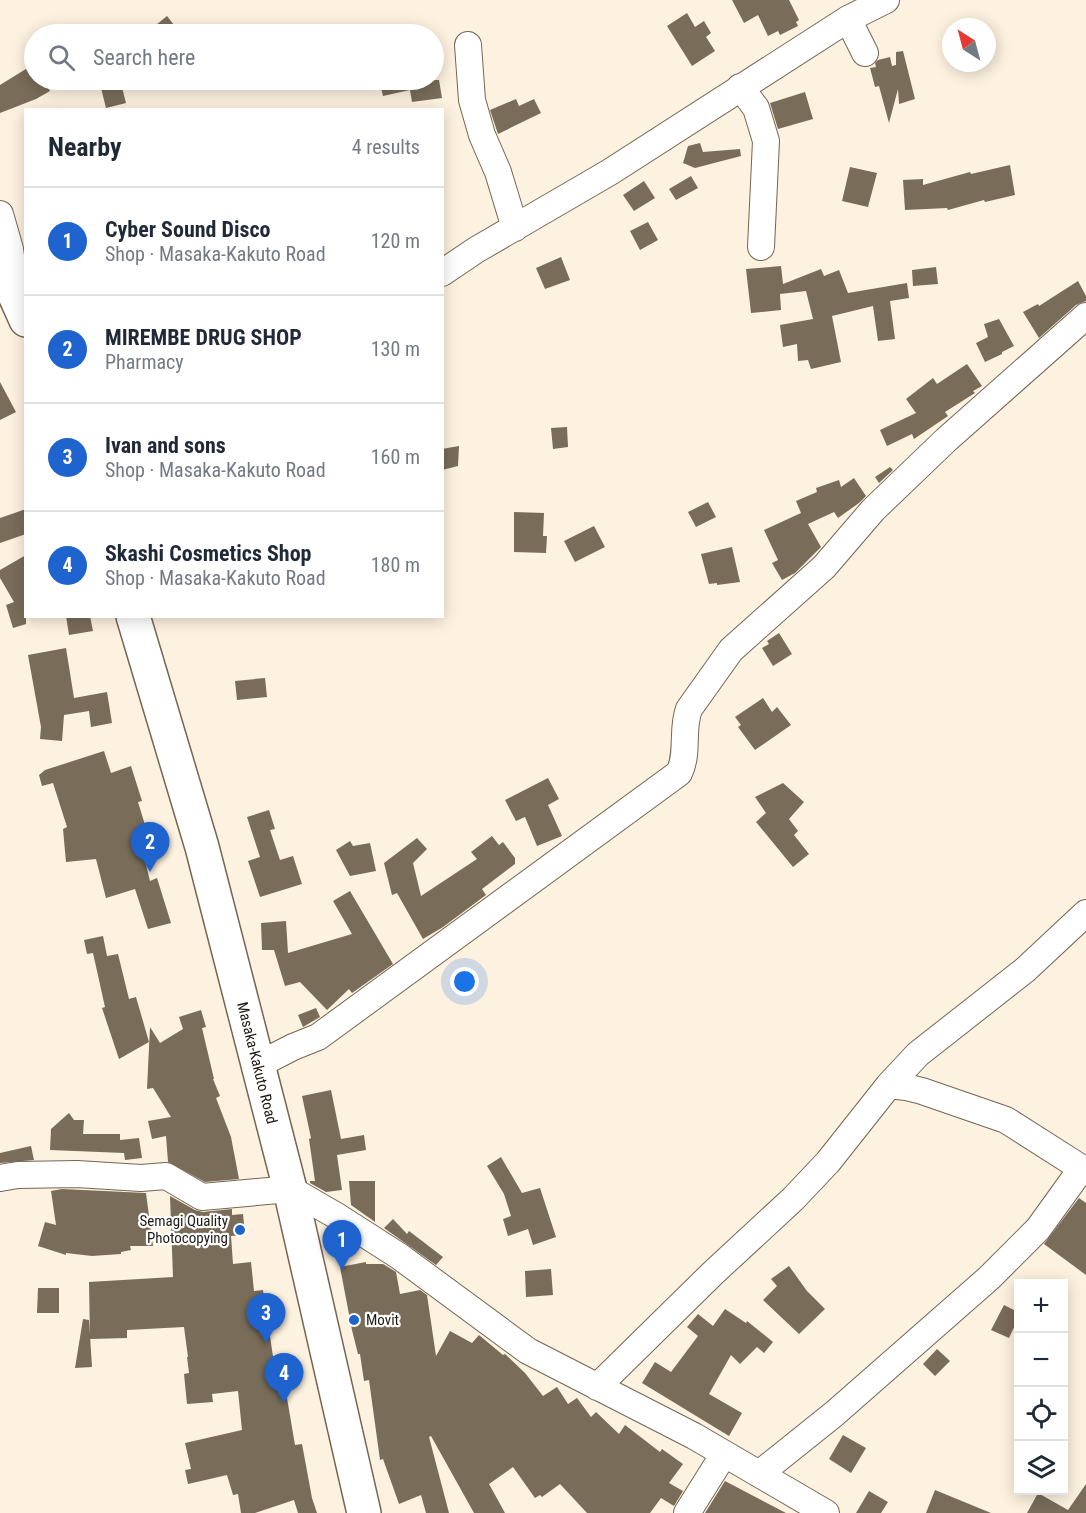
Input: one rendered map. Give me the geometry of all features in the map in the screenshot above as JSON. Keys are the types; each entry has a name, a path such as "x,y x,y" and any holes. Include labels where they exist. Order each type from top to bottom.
{"highway":[{"path":"0,262 21,308"},
{"name":"Masaka-Kakuto Road","path":"134,618 202,847 290,1190 364,1513"}],"street":[{"path":"444,272 476,250 610,172 848,19 886,0"},
{"path":"848,19 865,53"},
{"path":"468,45 472,100 482,135 498,172 514,228"},
{"path":"740,87 756,108 766,141 761,247"},
{"path":"0,214 10,249 21,308"},
{"path":"258,1065 318,1037 679,773 684,763 685,720 689,709 731,650 824,567 873,510 946,440 1086,316"},
{"path":"597,1387 828,1162 889,1085 918,1054 1024,970 1086,913"},
{"path":"759,1474 834,1414 990,1278 1038,1229 1084,1170 1006,1120 914,1089 889,1085"},
{"path":"0,1178 18,1175 76,1174 141,1178 166,1176 202,1197 290,1190 335,1215 399,1256 528,1351 694,1436 826,1513"},
{"path":"687,1513 724,1454"}],"building":[{"path":"732,0 789,0 799,20 796,22 798,26 780,35 778,31 768,36 758,15 744,23"},
{"path":"687,13 695,27 704,21 711,33 706,37 715,51 692,66 667,26"},
{"path":"167,16 173,24 157,24"},
{"path":"903,51 915,99 899,104 898,89 889,123 879,86 875,87 870,68 876,67 875,63 878,60 890,57 892,66 896,65 896,52"},
{"path":"24,70 24,90 50,91 0,113 0,85"},
{"path":"102,90 123,90 126,103 106,108"},
{"path":"382,90 410,90 383,96"},
{"path":"410,90 441,90 442,98 412,102"},
{"path":"805,92 813,119 778,129 770,103"},
{"path":"516,99 519,106 534,99 541,113 498,134 490,110"},
{"path":"700,143 703,152 740,149 741,156 695,168 683,163 688,146"},
{"path":"1010,165 1015,195 985,202 984,200 948,210 947,208 905,210 903,180 923,179 923,185 970,172 971,174"},
{"path":"850,167 877,173 868,207 842,201"},
{"path":"691,176 698,188 676,200 669,189"},
{"path":"644,181 655,198 634,211 623,195"},
{"path":"648,222 658,240 640,250 630,231"},
{"path":"561,257 570,280 545,289 536,268"},
{"path":"781,266 783,284 821,269 824,276 839,270 848,293 907,283 909,298 890,301 895,339 878,341 873,306 832,316 841,362 811,369 808,360 798,361 797,344 783,347 780,325 813,319 806,291 780,294 781,310 751,313 746,269"},
{"path":"936,267 938,284 913,286 912,270"},
{"path":"1078,281 1086,296 1086,301 1076,305 1039,338 1023,312 1038,304 1039,306"},
{"path":"999,319 1014,346 985,362 976,343 988,337 984,324"},
{"path":"967,364 982,386 945,412 948,416 914,439 912,434 887,446 880,430 916,413 906,399 933,378 937,384"},
{"path":"0,382 16,412 0,420"},
{"path":"567,427 568,447 553,449 551,428"},
{"path":"459,446 458,466 444,470 444,449"},
{"path":"890,467 893,470 879,483 875,477"},
{"path":"854,478 866,496 838,518 834,512 808,524 821,547 795,573 782,580 772,563 778,560 764,530 801,513 796,501 817,492 816,488 839,480 841,487"},
{"path":"708,502 716,517 696,527 688,512"},
{"path":"24,510 24,535 0,543 0,518"},
{"path":"514,512 544,513 543,536 547,536 546,553 514,552"},
{"path":"594,526 605,547 575,562 564,541"},
{"path":"732,547 740,582 709,584 701,554"},
{"path":"24,556 24,618 26,618 26,624 13,628 6,605 14,602 0,578 0,570"},
{"path":"66,618 90,618 93,631 69,635"},
{"path":"779,633 792,654 773,666 762,648 769,644 767,641"},
{"path":"66,648 74,698 107,692 112,723 91,727 89,711 64,715 62,741 40,739 41,727 28,655"},
{"path":"265,678 267,697 237,700 235,681"},
{"path":"763,698 772,712 777,707 791,725 755,750 738,727 741,725 735,717"},
{"path":"104,751 111,773 131,766 142,801 138,802 149,838 140,841 150,881 157,878 171,923 148,929 135,889 106,898 96,859 66,862 63,829 67,827 53,783 42,786 39,775 45,770"},
{"path":"548,778 559,799 548,805 562,836 537,846 525,817 516,821 505,800"},
{"path":"783,783 804,802 789,819 798,831 794,835 809,854 793,867 756,822 766,813 755,797"},
{"path":"269,810 275,829 270,830 280,860 293,856 302,884 260,897 248,861 260,857 247,817"},
{"path":"492,836 499,845 503,842 515,858 515,864 482,889 486,895 423,939 397,893 392,895 384,863 417,838 427,849 413,863 421,896 477,859 471,852"},
{"path":"350,841 353,846 370,843 376,871 350,876 336,850"},
{"path":"350,891 393,964 352,993 349,989 327,1010 300,982 285,986 274,950 262,950 261,923 286,921 288,953 352,934 333,901"},
{"path":"103,936 107,956 118,954 129,999 136,997 149,1042 119,1059 102,1008 105,1007 93,953 87,954 84,940"},
{"path":"316,1008 320,1017 303,1027 298,1015"},
{"path":"201,1010 206,1027 202,1028 213,1079 220,1096 216,1098 231,1137 239,1179 205,1182 168,1162 166,1136 152,1139 148,1121 171,1117 153,1088 147,1089 150,1027 160,1043 183,1029 179,1017"},
{"path":"331,1090 341,1139 364,1135 366,1150 337,1155 342,1190 326,1192 310,1183 310,1181 315,1181 309,1139 311,1138 302,1096"},
{"path":"69,1113 74,1120 84,1120 83,1134 120,1134 120,1140 139,1138 142,1158 125,1160 124,1153 50,1150 51,1129"},
{"path":"31,1146 34,1160 0,1163 0,1153"},
{"path":"501,1157 522,1193 540,1188 556,1237 533,1245 528,1229 508,1236 503,1219 511,1216 504,1194 487,1166"},
{"path":"349,1181 375,1181 375,1222 351,1205"},
{"path":"62,1189 146,1193 153,1246 130,1246 131,1250 121,1252 121,1254 92,1256 66,1253 66,1255 38,1246 45,1222 56,1225 51,1191"},
{"path":"170,1196 203,1212 232,1209 232,1215 243,1214 245,1235 231,1236 233,1264 251,1262 254,1291 263,1290 274,1363 277,1362 284,1399 287,1398 295,1445 302,1444 317,1513 298,1513 294,1500 255,1513 241,1513 238,1494 233,1495 227,1475 188,1484 185,1470 191,1469 185,1443 242,1430 238,1391 212,1394 213,1402 187,1404 184,1374 189,1373 184,1327 127,1330 127,1338 90,1339 89,1282 173,1277"},
{"path":"1079,1198 1086,1203 1086,1275 1044,1244"},
{"path":"393,1219 407,1234 409,1231 443,1257 436,1265 384,1228"},
{"path":"366,1262 366,1264 383,1264 396,1272 400,1294 420,1290 427,1295 436,1356 450,1331 472,1343 479,1335 503,1355 505,1354 525,1373 543,1396 557,1387 568,1404 577,1398 591,1417 596,1412 619,1434 625,1425 660,1452 662,1449 683,1464 669,1483 683,1491 674,1506 661,1498 650,1513 587,1513 560,1484 542,1497 540,1495 535,1498 513,1467 489,1484 505,1513 474,1513 431,1436 429,1437 449,1513 426,1513 421,1495 399,1504 383,1459 380,1460 369,1380 364,1381 340,1267"},
{"path":"789,1266 807,1291 825,1309 799,1334 763,1300 777,1286 771,1279"},
{"path":"551,1269 553,1295 526,1297 525,1271"},
{"path":"38,1288 59,1288 59,1313 37,1313"},
{"path":"1004,1305 1014,1310 1014,1327 1009,1338 991,1330"},
{"path":"725,1309 746,1323 747,1321 773,1342 764,1353 757,1347 740,1364 731,1355 709,1394 742,1413 729,1436 642,1383 655,1362 671,1372 698,1336 687,1327 698,1314 713,1326"},
{"path":"83,1319 89,1320 92,1367 75,1368"},
{"path":"937,1349 950,1361 935,1376 923,1364"},
{"path":"843,1435 866,1448 851,1473 829,1459"},
{"path":"725,1481 786,1513 705,1513"},
{"path":"1086,1484 1086,1513 1027,1513 1037,1495 1042,1495 1068,1510"},
{"path":"935,1490 991,1513 926,1513"},
{"path":"869,1491 888,1502 881,1513 856,1513"}],"place":[{"name":"MIREMBE DRUG SHOP","path":"150,872"},
{"name":"Semagi Quality Photocopying","path":"240,1230"},
{"name":"Cyber Sound Disco","path":"342,1270"},
{"name":"Movit","path":"354,1320"},
{"name":"Ivan and sons","path":"266,1343"},
{"name":"Skashi Cosmetics Shop","path":"284,1403"}]}
